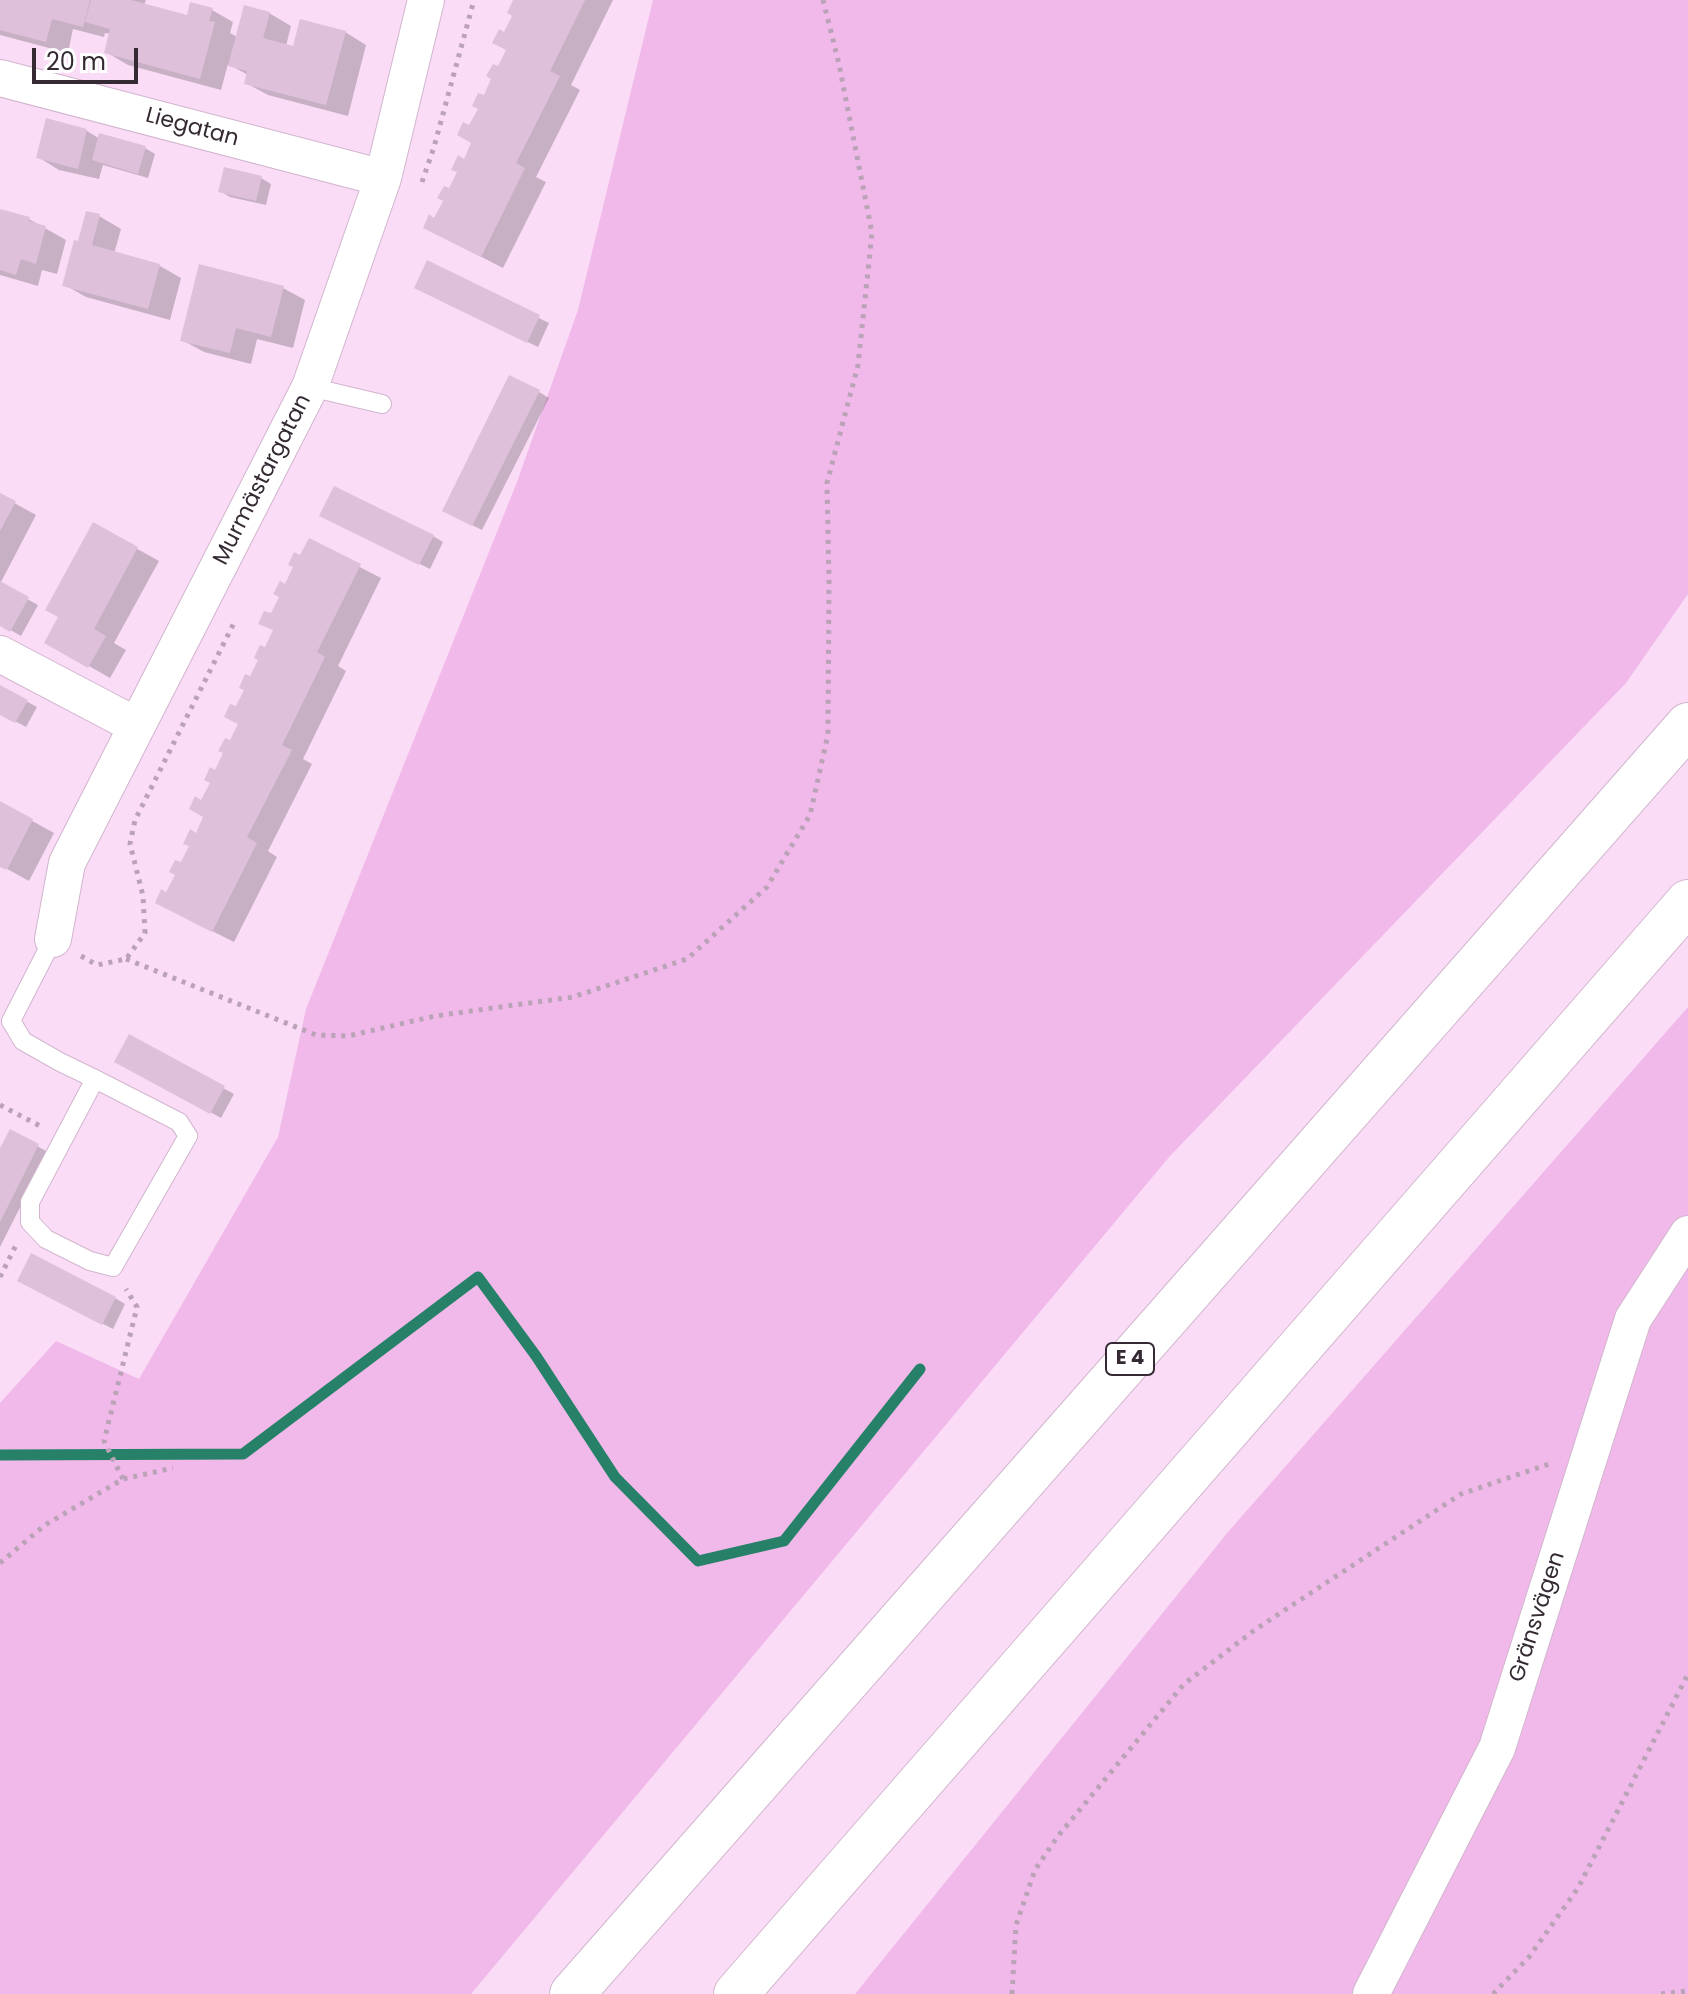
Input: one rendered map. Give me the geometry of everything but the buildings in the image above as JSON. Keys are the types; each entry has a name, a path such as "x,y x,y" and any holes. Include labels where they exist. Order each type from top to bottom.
{"highway":[{"name":"E 4","path":"572,1994 1688,725"},
{"path":"736,1994 1688,902"}],"street":[{"name":"Murmästargatan","path":"53,939 67,863 310,387 383,178 426,0"},
{"name":"Liegatan","path":"0,78 383,178"},
{"path":"0,654 137,726"},
{"name":"Gränsvägen","path":"1371,1994 1497,1748 1633,1319 1688,1234"}],"lane":[{"path":"310,387 382,404"},
{"path":"53,939 11,1021 23,1041 179,1122 188,1136 113,1267 90,1261 46,1239 30,1222 30,1202 95,1079"}],"path":[{"path":"126,959 316,1035 348,1036 435,1016 573,997 687,959 767,887 810,815 828,734 827,483 858,365 872,233 839,64 823,0"},
{"path":"0,1105 63,1139"},
{"path":"113,1267 137,1307 104,1441 123,1479"},
{"path":"1012,1994 1016,1925 1035,1870 1058,1836 1184,1684 1256,1629 1461,1494 1554,1462"},
{"path":"0,1563 45,1525 123,1479 173,1468"},
{"path":"1493,1994 1529,1957 1578,1888 1688,1674"},
{"path":"1661,1994 1688,1991"}],"shaded area":[{"path":"653,0 1688,0 1688,594 1626,683 1170,1156 471,1994 0,1994 0,1403 56,1341 139,1379 278,1137 306,1009 517,482 578,310"},
{"path":"1688,1007 1688,1994 855,1994 1228,1532"}],"waterway":[{"path":"0,1455 243,1454 478,1277 536,1356 615,1477 698,1561 784,1541 920,1369"}]}
